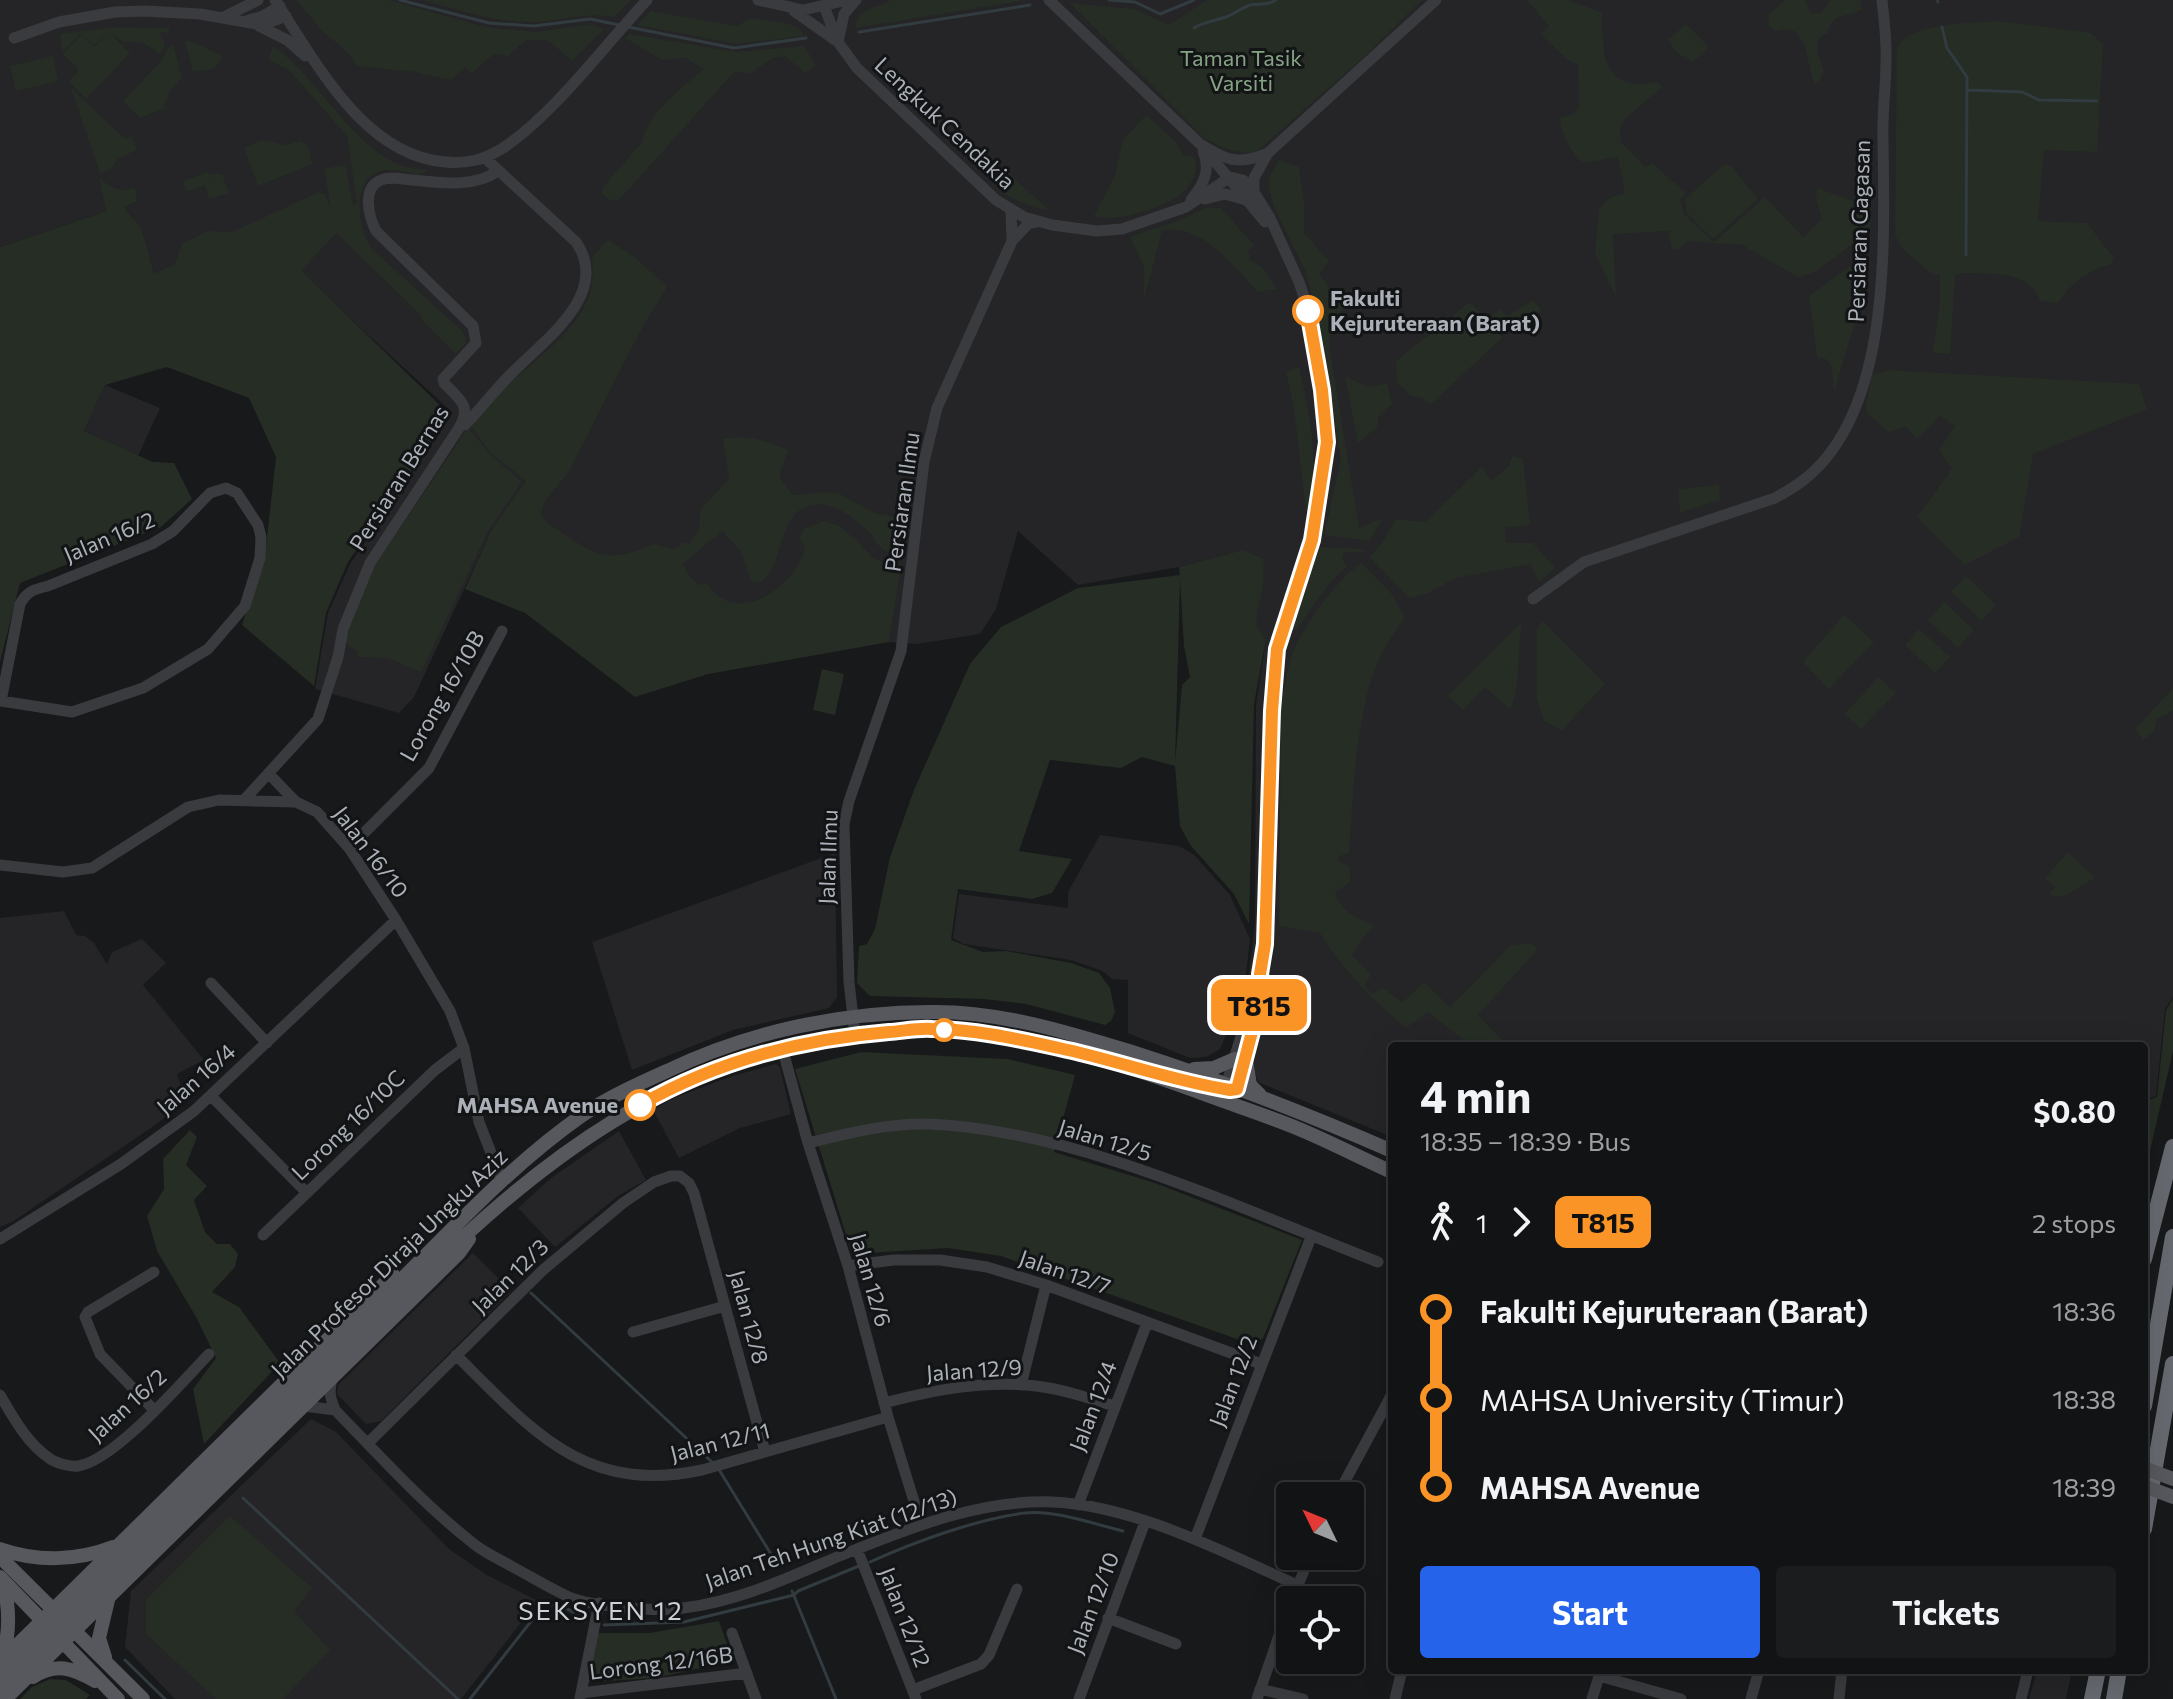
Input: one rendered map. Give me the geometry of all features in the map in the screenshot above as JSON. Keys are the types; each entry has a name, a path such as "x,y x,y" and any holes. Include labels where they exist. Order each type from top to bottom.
{"highway":[{"path":"2148,1244 2173,1147"},
{"path":"2148,1383 2173,1237"},
{"path":"2148,1506 2173,1364"},
{"path":"2092,1699 2097,1674"},
{"path":"2114,1699 2118,1674"}],"main road":[{"name":"Jalan Profesor Diraja Ungku Aziz","path":"0,1691 394,1296 469,1210 582,1116 700,1055 763,1034 853,1017 931,1012 994,1017 1056,1029 1186,1069 1388,1149"},
{"name":"Jalan Profesor Diraja Ungku Aziz","path":"1,1665 394,1296 566,1152 609,1122 663,1092 735,1062 782,1047 855,1035 932,1029 998,1036 1061,1048 1152,1074 1299,1128 1388,1170"},
{"path":"1186,1069 1214,1068 1240,1059 1250,1085 1269,1101"},
{"path":"1152,1074 1231,1088 1273,1119"},
{"path":"1,1665 42,1620 438,1231 469,1210"},
{"path":"5,1699 459,1253 481,1222"},
{"path":"2148,1470 2173,1479"},
{"path":"2148,1488 2173,1497"},
{"path":"0,1549 30,1556 73,1557 115,1548"},
{"path":"115,1548 107,1560 110,1571 117,1575 133,1571"},
{"path":"0,1557 143,1699"},
{"path":"1,1578 7,1595 8,1633 1,1665"},
{"path":"1,1578 113,1694"},
{"path":"107,1661 99,1638 109,1595"},
{"path":"17,1687 42,1671 65,1668 80,1672 113,1694"}],"street":[{"path":"224,17 258,0"},
{"path":"251,23 287,40 320,70 369,126 395,147 408,154 436,161 462,163 485,158 506,146 531,125 647,0"},
{"path":"758,0 803,10 848,0"},
{"path":"838,42 844,14 856,0"},
{"path":"1049,0 1252,197 1274,231 1299,282 1308,309 1322,390 1327,442 1312,540 1277,649 1272,711 1265,944 1260,974 1262,992 1231,1088"},
{"path":"1252,197 1254,178 1268,153 1436,0"},
{"name":"Persiaran Gagasan","path":"1533,599 1584,562 1775,498 1801,483 1818,467 1845,429 1864,384 1873,349 1878,307 1883,229 1882,111 1887,59 1882,0"},
{"name":"Lengkuk Cendakia","path":"824,6 838,42"},
{"path":"14,38 59,22 115,12 224,17 267,25 280,8 320,70"},
{"name":"Lengkuk Cendakia","path":"790,8 838,42 877,88 1011,211 1038,221 1107,231 1146,222 1186,207 1230,177"},
{"path":"1199,143 1223,157 1241,161 1268,153"},
{"path":"1186,207 1199,191 1207,173 1208,162 1199,143"},
{"path":"459,428 573,311 586,278 584,254 576,242 485,158"},
{"name":"Persiaran Bernas","path":"244,800 318,719 343,629 370,563 459,428 466,412 443,379 476,343 473,326 381,236 371,219 368,198 373,185 383,179 460,183 498,171"},
{"path":"1186,207 1225,194 1252,197"},
{"name":"Persiaran Ilmu","path":"1011,211 1012,241"},
{"name":"Persiaran Ilmu","path":"903,641 924,462 937,408 1012,241 1028,224 1038,221"},
{"path":"457,397 469,400 489,396"},
{"name":"Jalan 16/2","path":"226,488 237,493 258,525 260,558 245,606 208,649 143,688 72,712 0,701 20,604 25,595 152,544 173,531 210,493 226,488"},
{"name":"Lorong 16/10B","path":"349,848 429,768 502,631"},
{"name":"Jalan Ilmu","path":"855,1035 848,971 844,824 903,641"},
{"path":"268,801 269,774"},
{"name":"Jalan 16/10","path":"269,774 296,802 317,812 349,848 450,1011 464,1048 479,1122 502,1181"},
{"path":"0,865 63,872 92,868 188,807 219,800 296,802"},
{"name":"Jalan 16/4","path":"0,1239 121,1164 211,1096 396,920"},
{"path":"211,983 267,1043"},
{"name":"Jalan 12/6","path":"782,1047 921,1524"},
{"name":"Lorong 16/10C","path":"263,1235 435,1070 464,1048"},
{"path":"211,1096 307,1193"},
{"name":"Jalan 12/5","path":"808,1143 865,1130 924,1124 980,1128 1058,1145 1156,1176 1378,1262"},
{"name":"Jalan 12/3","path":"368,1443 543,1270 623,1203 654,1182 671,1176 680,1176 689,1183 694,1193"},
{"name":"Jalan 12/8","path":"694,1193 765,1452"},
{"name":"Jalan 12/2","path":"1195,1539 1311,1237"},
{"name":"Jalan 12/7","path":"848,1266 893,1260 940,1260 987,1267 1046,1285 1261,1364"},
{"path":"154,1272 88,1312 85,1317 100,1354 154,1410"},
{"path":"1021,1385 1046,1285"},
{"path":"633,1332 725,1306"},
{"name":"Jalan 12/4","path":"1078,1505 1147,1323"},
{"name":"Jalan 16/2","path":"0,1395 30,1442 51,1460 76,1467 97,1459 121,1442 209,1354"},
{"name":"Jalan 12/11","path":"456,1355 541,1437 611,1471 649,1477 671,1477 702,1470 888,1417"},
{"path":"333,1377 329,1396 335,1410"},
{"name":"Jalan 12/9","path":"884,1403 956,1387 1021,1385 1080,1395 1114,1406"},
{"path":"1345,1482 1388,1401"},
{"path":"304,1406 335,1410"},
{"name":"Jalan Teh Hung Kiat (12/13)","path":"335,1410 425,1501 476,1546 573,1599 630,1608 681,1609 719,1602 921,1524 1018,1502 1078,1505 1145,1522 1195,1539 1297,1585"},
{"name":"Jalan 12/10","path":"1079,1699 1145,1522"},
{"name":"Jalan 12/12","path":"857,1549 914,1695"},
{"path":"1297,1585 1304,1570"},
{"path":"914,1695 981,1664 989,1655 1017,1589"},
{"path":"581,1696 599,1603"},
{"path":"1108,1618 1176,1644"},
{"path":"732,1633 756,1699"},
{"path":"1276,1644 1258,1694 1303,1699"},
{"name":"Lorong 12/16B","path":"581,1696 747,1673"},
{"path":"1395,1699 1401,1674"},
{"path":"1592,1699 1600,1674"},
{"path":"1603,1674 1681,1699"},
{"path":"1751,1699 1758,1674"},
{"path":"1839,1699 1842,1674"},
{"path":"2021,1699 2027,1674"}],"shaded area":[{"path":"0,0 2173,0 2173,997 2165,1009 2156,1096 2148,1099 2148,1042 1388,1042 1388,1135 1258,1082 1252,1063 1267,992 1247,987 1255,925 1256,705 1266,639 1257,631 1255,618 1263,586 1242,550 1179,567 1078,585 1018,531 996,609 980,634 917,644 889,642 708,674 490,533 414,697 399,713 315,689 328,613 350,564 453,413 254,230 154,273 142,229 100,177 106,211 0,247"},
{"path":"105,385 160,408 138,456 84,431"},
{"path":"1100,835 1179,846 1194,855 1230,895 1250,939 1246,975 1230,975 1220,1012 1233,1019 1220,1049 1206,1057 1190,1058 1128,1033 1128,980 1112,979 1103,971 1071,960 964,944 953,938 959,894 1068,908 1068,892"},
{"path":"835,853 837,997 829,1008 733,1030 632,1070 592,942"},
{"path":"64,911 76,935 85,936 94,943 107,964 112,952 142,939 166,963 143,985 204,1060 177,1074 186,1101 148,1130 0,1227 0,918"},
{"path":"776,1064 780,1068 791,1114 740,1128 679,1158 653,1110 672,1099 729,1077"},
{"path":"619,1131 646,1180 618,1196 555,1247 518,1208 551,1178"},
{"path":"473,1253 511,1291 381,1421 366,1424 337,1394 338,1385"},
{"path":"311,1419 336,1432 449,1549 487,1575 538,1601 461,1699 175,1699 125,1647 131,1591"},
{"path":"2036,1674 2071,1674 2066,1699 2029,1699"}],"green space":[{"path":"297,0 388,0 486,27 535,32 591,24 604,29 572,61 548,40 526,40 508,56 495,53 471,74 465,67 451,80 415,72 358,66 345,50 321,30"},
{"path":"422,0 631,0 614,17 583,16 519,22 463,12"},
{"path":"891,0 1027,0 856,28 856,22 863,13"},
{"name":"Taman Tasik Varsiti","path":"1207,0 1422,0 1365,56 1255,153 1228,149 1204,138 1070,3 1134,9 1169,25"},
{"path":"1527,0 1568,0 1603,13 1605,56 1613,73 1626,82 1656,82 1663,86 1626,118 1620,127 1621,142 1645,167 1652,163 1686,193 1680,200 1684,214 1714,242 1765,197 1803,237 1822,219 1816,199 1817,188 1870,207 1867,233 1817,271 1798,277 1742,245 1686,241 1679,250 1672,249 1668,231 1613,234 1616,297 1595,253 1599,210 1609,198 1625,193 1618,157 1584,163 1568,143 1560,118 1574,114 1579,107 1578,64 1568,60 1541,35 1549,26"},
{"path":"1785,0 1805,0 1811,13 1821,13 1831,0 1860,0 1862,9 1834,20 1819,40 1818,50 1824,72 1814,85 1805,47 1796,32 1786,29 1776,31 1769,26 1768,15"},
{"path":"651,11 736,26 752,18 786,23 797,27 805,36 737,44 637,25"},
{"path":"1999,21 2091,33 2103,44 2097,152 2044,150 2038,221 2087,223 2114,258 2111,264 2081,278 2058,303 2040,301 2027,283 2007,276 1955,275 1950,354 1933,353 1940,303 1940,275 1934,275 1912,257 1895,234 1897,47 1905,39 1928,28"},
{"path":"1686,24 1709,47 1692,63 1678,54 1668,40"},
{"path":"117,27 169,28 169,31 159,33 165,45 160,54 143,43 122,41 110,33 130,53 86,99 69,82 79,70 63,54 81,35 94,47 108,33 94,45 80,34 63,52 60,34"},
{"path":"629,34 737,52 804,46 816,65 805,73 785,56 773,58 749,74 735,71 620,199 612,200 602,193 603,187 643,141 645,131 658,111 704,69 686,58 662,60 625,38"},
{"path":"189,40 223,56 214,69 193,72 185,42"},
{"path":"173,44 182,78 169,92 165,108 140,118 123,101"},
{"path":"273,46 379,153 400,165 427,170 420,175 391,170 371,176 361,194 361,218 372,249 462,331 465,344 456,354 422,320 421,315 336,233 301,271 450,415 348,562 326,613 314,686 242,625 266,546 276,457 249,398 167,367 105,385 84,431 153,462 174,463 192,499 161,527 20,583 0,662 0,247 106,211 99,176 115,188 135,188 137,201 124,207 142,229 154,273 175,264 182,244 208,231 232,232 319,192 325,194 331,209 324,169 345,165 353,205 357,204 347,136 289,70 268,59"},
{"path":"53,56 58,81 16,91 10,66"},
{"path":"71,88 125,139 132,136 137,150 119,158 112,168 100,173"},
{"path":"1146,115 1173,139 1184,155 1195,157 1193,180 1181,194 1158,207 1116,218 1094,216 1115,175 1123,140"},
{"path":"261,140 286,145 301,141 308,146 312,164 258,186 244,148"},
{"path":"1279,160 1299,167 1304,233 1329,261 1319,274 1345,306 1332,328 1330,352 1359,528 1383,518 1370,541 1324,535 1341,459 1314,302 1305,270 1275,209 1268,187 1270,175"},
{"path":"997,163 1049,210 1033,207 999,189 993,183"},
{"path":"1723,165 1730,165 1758,199 1713,239 1687,213 1685,199"},
{"path":"208,172 212,183 210,174 222,174 229,193 209,199 205,185 187,192 183,181"},
{"path":"1205,208 1221,208 1254,245 1248,251 1250,260 1263,268 1277,289 1258,292 1228,260 1203,240 1190,233 1162,231 1144,300 1144,266 1130,237 1181,220"},
{"path":"608,240 636,258 667,287 628,354 570,469 545,502 541,515 546,522 586,548 608,555 621,555 654,544 673,549 685,542 689,544 699,529 700,510 729,479 723,439 749,438 788,450 779,477 793,495 840,494 874,513 907,519 902,557 882,549 864,527 843,511 826,505 809,506 797,513 788,524 774,566 757,583 751,580 740,550 722,531 683,564 689,576 699,585 707,583 719,597 733,603 764,597 791,575 800,561 805,546 799,538 804,529 824,521 839,526 874,559 901,565 889,642 708,674 635,697 525,613 465,589 490,533 526,481 490,452 471,426 500,393 559,339 580,315 590,291 592,257"},
{"path":"1864,256 1856,319 1834,391 1832,367 1826,359 1817,357 1809,296"},
{"path":"1533,300 1542,311 1525,314 1498,333 1502,338 1430,405 1421,397 1411,396 1397,382 1396,361 1470,302 1486,320 1500,309 1507,316"},
{"path":"1299,366 1312,442 1313,478 1308,520 1294,408 1286,372"},
{"path":"1888,370 2139,384 2147,409 2033,454 2019,537 1965,565 1917,517 1952,469 1939,450 1955,426 1940,416 1917,439 1906,427 1888,432 1865,411 1872,375"},
{"path":"1345,376 1368,387 1387,383 1392,404 1379,416 1377,427 1358,443"},
{"path":"468,428 490,454 522,482 488,531 421,672 388,658 357,657 358,652 345,639 367,577"},
{"path":"1512,456 1523,459 1530,525 1505,528 1506,543 1533,543 1555,568 1539,582 1530,564 1456,578 1428,593 1409,598 1370,557 1396,519 1425,522 1482,467 1491,481 1509,466"},
{"path":"1719,485 1720,500 1680,513 1678,489"},
{"path":"1319,547 1365,549 1363,553 1344,552 1342,559 1347,566 1328,585 1297,629 1291,631"},
{"path":"1242,550 1264,559 1257,620 1266,639 1254,704 1249,924 1234,894 1191,846 1180,826 1175,766 1142,757 1121,768 1050,760 1019,851 1072,859 1052,893 1032,899 958,889 951,940 983,952 1006,951 1071,963 1099,973 1110,988 1115,1012 1111,1021 1105,1025 1026,1004 984,999 870,996 857,983 859,946 867,944 875,929 890,857 914,790 970,664 1001,627 1078,588 1180,575 1179,567","holes":["1180,580 1184,646 1190,677 1182,685 1175,763"]},
{"path":"1361,563 1391,593 1405,617 1382,653 1371,680 1360,728 1349,853 1337,857 1350,867 1350,882 1335,893 1338,900 1351,914 1374,926 1352,955 1371,975 1364,986 1373,994 1382,987 1402,1003 1424,982 1450,1007 1511,945 1532,943 1538,949 1478,1015 1501,1042 1466,1042 1428,1012 1406,1028 1359,984 1320,933 1279,926 1281,708 1287,673 1298,642 1341,581"},
{"path":"1966,576 1996,605 1982,621 1951,592"},
{"path":"1944,602 1974,630 1958,648 1928,620"},
{"path":"1844,615 1874,642 1829,689 1803,662"},
{"path":"1522,621 1516,691 1510,709 1485,687 1463,710 1448,696"},
{"path":"1543,621 1605,684 1562,730 1544,721 1537,699 1537,628"},
{"path":"1919,629 1950,657 1935,673 1905,645"},
{"path":"822,669 844,674 835,715 813,710"},
{"path":"1879,677 1896,693 1861,729 1844,714"},
{"path":"2173,688 2173,711 2157,719 2154,731 2143,740 2135,729"},
{"path":"2068,852 2095,878 2066,895 2054,897 2049,893 2055,887 2045,878"},
{"path":"2173,999 2173,1051 2148,1160 2148,1100 2157,1097 2166,1010"},
{"path":"861,1052 1007,1059 1075,1075 1054,1152 1155,1183 1302,1240 1263,1338 1254,1345 1001,1256 948,1248 852,1254 795,1069"},
{"path":"190,1130 197,1137 186,1165 207,1186 194,1200 205,1232 217,1244 230,1244 238,1254 235,1267 212,1292 239,1307 280,1363 204,1444 193,1389 216,1358 157,1251 147,1216 164,1189 163,1159"},
{"path":"230,1516 312,1588 294,1611 330,1650 283,1699 216,1699 146,1634 146,1600"},
{"path":"719,1621 733,1661 655,1678 588,1682 596,1633 650,1633"},
{"path":"50,1679 66,1680 90,1695 86,1699 20,1699 32,1687"}],"waterway":[{"path":"400,0 489,23 534,26 590,19 620,25"},
{"path":"1109,0 1135,2 1160,14 1194,0"},
{"path":"1194,28 1250,5 1276,0"},
{"path":"859,32 1030,5"},
{"path":"628,27 734,48 806,38"},
{"path":"1942,27 1947,48 1967,77 1966,255"},
{"path":"1968,90 2022,92 2039,100 2097,101"},
{"path":"531,1293 713,1463"},
{"path":"718,1468 774,1559"},
{"path":"243,1498 458,1699"},
{"path":"870,1562 946,1532 1025,1513 1062,1516 1123,1531"},
{"path":"604,1625 684,1622 794,1595 859,1566"},
{"path":"792,1591 836,1699"},
{"path":"470,1699 543,1606 566,1608 585,1621"},
{"path":"125,1660 165,1699"}],"bus line":[{"name":"T815","path":"640,1105 707,1073 782,1047 855,1035 932,1029 998,1036 1061,1048 1152,1074 1237,1089 1263,990 1260,974 1265,944 1272,711 1277,649 1310,550 1324,475 1327,442 1322,390 1308,311"}],"place":[{"name":"Fakulti Kejuruteraan (Barat)","path":"1308,311"},
{"name":"MAHSA Avenue","path":"640,1105"}],"district":[{"name":"SEKSYEN 12","path":"601,1611"}]}
